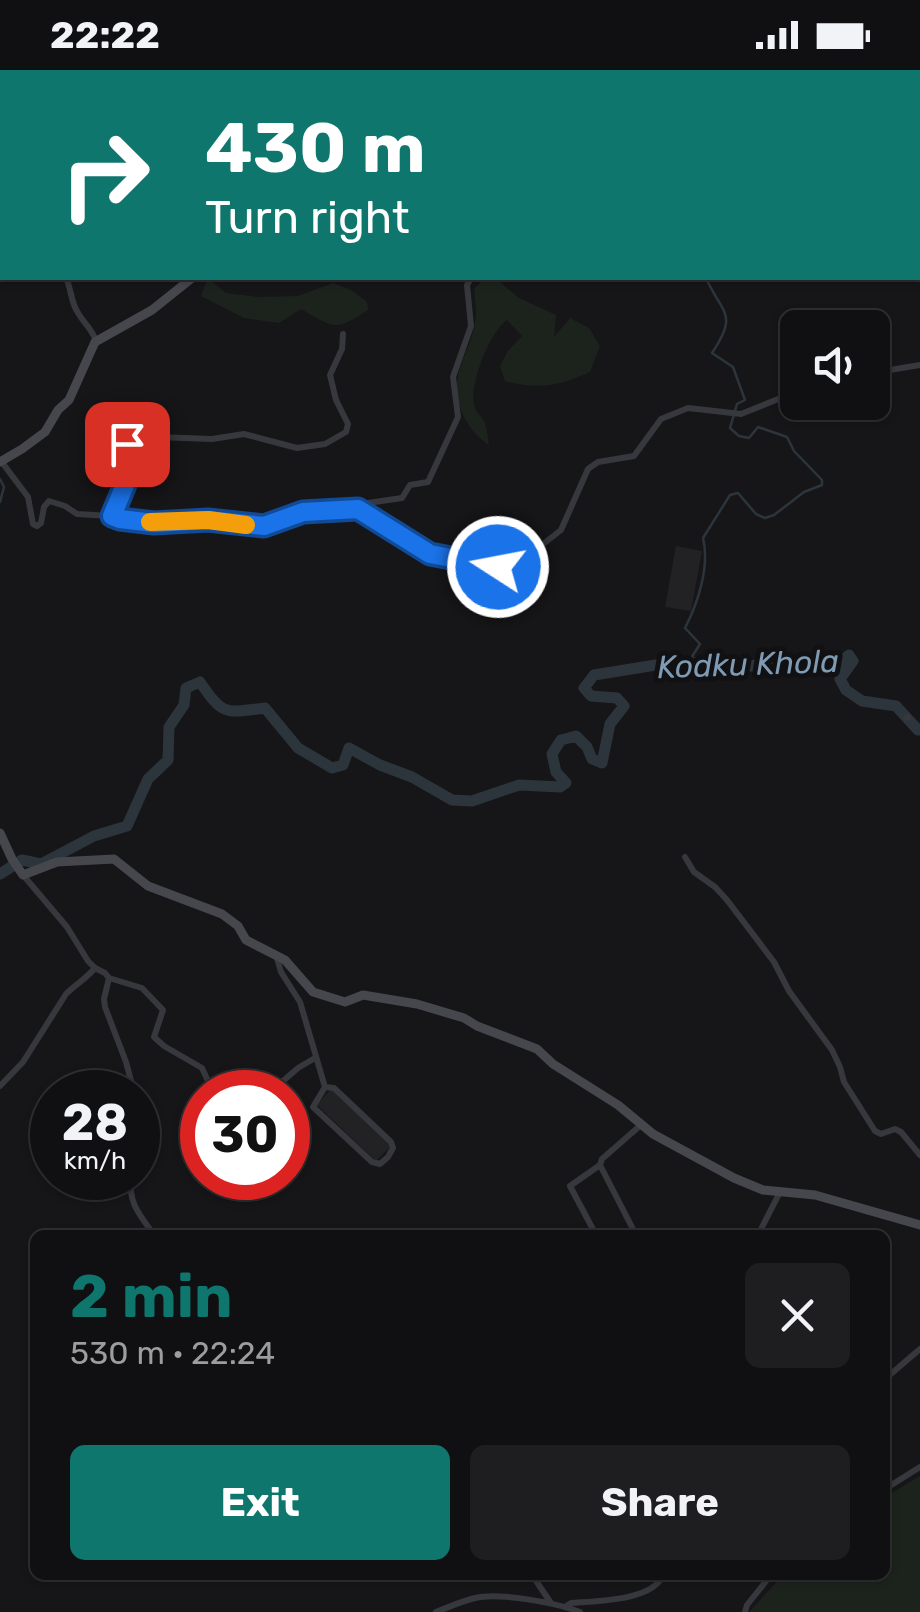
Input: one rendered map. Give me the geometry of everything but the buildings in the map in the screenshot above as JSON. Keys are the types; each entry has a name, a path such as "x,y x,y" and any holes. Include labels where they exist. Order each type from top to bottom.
{"street":[{"path":"67,280 74,308 96,342"},
{"path":"190,280 152,310 96,342 69,400 45,432 0,461 28,496 33,524 41,523 49,501 76,514 154,523 208,520 264,526 303,512 358,509 430,554 498,567 524,560 561,530 588,470 598,462 634,456 661,420 688,408 740,414 780,398"},
{"path":"358,509 361,504 402,498 410,486 428,482 458,417 453,377 471,326 466,286 470,280"},
{"path":"112,516 125,485 118,464 121,449 127,444 157,437 244,434 297,448 325,444 346,432 348,424 330,375 342,349 343,334"},
{"path":"890,370 920,364"},
{"path":"0,832 12,859 95,968 110,978 142,988 163,1010 154,1037 203,1070"},
{"path":"686,857 694,872 727,900 774,962 832,1050 844,1082 869,1124 881,1134 895,1129 901,1132 920,1156"},
{"path":"22,873 58,862 114,859 148,886 222,914 238,926 246,940 284,960 313,992 345,1002 362,995 417,1004 464,1018 537,1050 618,1104 653,1134 734,1178 764,1190 816,1195 920,1225"},
{"path":"276,955 281,972 300,1002 325,1088 313,1108 372,1162 380,1164 388,1157 391,1142 334,1088 325,1088"},
{"path":"0,1086 23,1062 66,994 95,968"},
{"path":"110,978 104,999 128,1070"},
{"path":"296,1070 315,1058"},
{"path":"593,1230 570,1186 600,1165 642,1124"},
{"path":"600,1165 633,1230"},
{"path":"761,1230 780,1192"},
{"path":"132,1200 134,1209 150,1230"},
{"path":"890,1375 920,1348"},
{"path":"890,1486 920,1468"},
{"path":"535,1580 552,1605"},
{"path":"565,1606 650,1592 661,1580"},
{"path":"745,1612 767,1580"},
{"path":"436,1612 473,1598 492,1596 565,1606 580,1612"}],"shaded area":[{"path":"207,280 226,293 259,297 298,296 333,283 367,302 368,310 334,325 301,309 279,323 244,318 201,296"},
{"path":"483,280 497,280 519,298 556,315 554,337 570,318 589,328 600,346 590,372 579,377 538,386 505,381 500,366 522,336 507,320 500,326 487,347 474,387 475,408 484,421 489,445 473,430 458,401 457,379 476,314 474,289"},
{"path":"676,546 702,551 691,611 665,607"},
{"path":"332,1088 392,1145 376,1161 317,1105"},
{"path":"920,1476 920,1612 749,1612 778,1580 890,1580 890,1494"}],"waterway":[{"path":"688,663 700,644 685,628 701,584 703,538 730,495 738,493 756,514 765,518 822,485 787,437 758,427 749,438 730,428 737,404 745,400 733,367 712,353 726,321 707,280"},
{"path":"0,479 4,487 0,502"},
{"name":"Kodku Khola","path":"0,874 22,860 41,864 94,836 127,826 148,779 168,760 169,727 184,705 186,688 200,682 226,710 265,708 298,748 332,768 343,765 349,748 452,800 472,801 519,785 560,787 566,783 556,772 552,754 561,740 576,736 592,759 602,763 610,724 624,706 617,698 591,696 584,688 594,675 662,664 735,661 751,666 770,662 819,667 838,664 849,655 853,661 840,679 846,690 862,701 896,706 920,729"}],"slow traffic":[{"path":"150,522 208,520 246,525"}],"route":[{"path":"127,444 121,449 118,464 125,485 112,516 120,519 154,523 208,520 264,526 303,512 358,509 430,554 498,567"}]}
